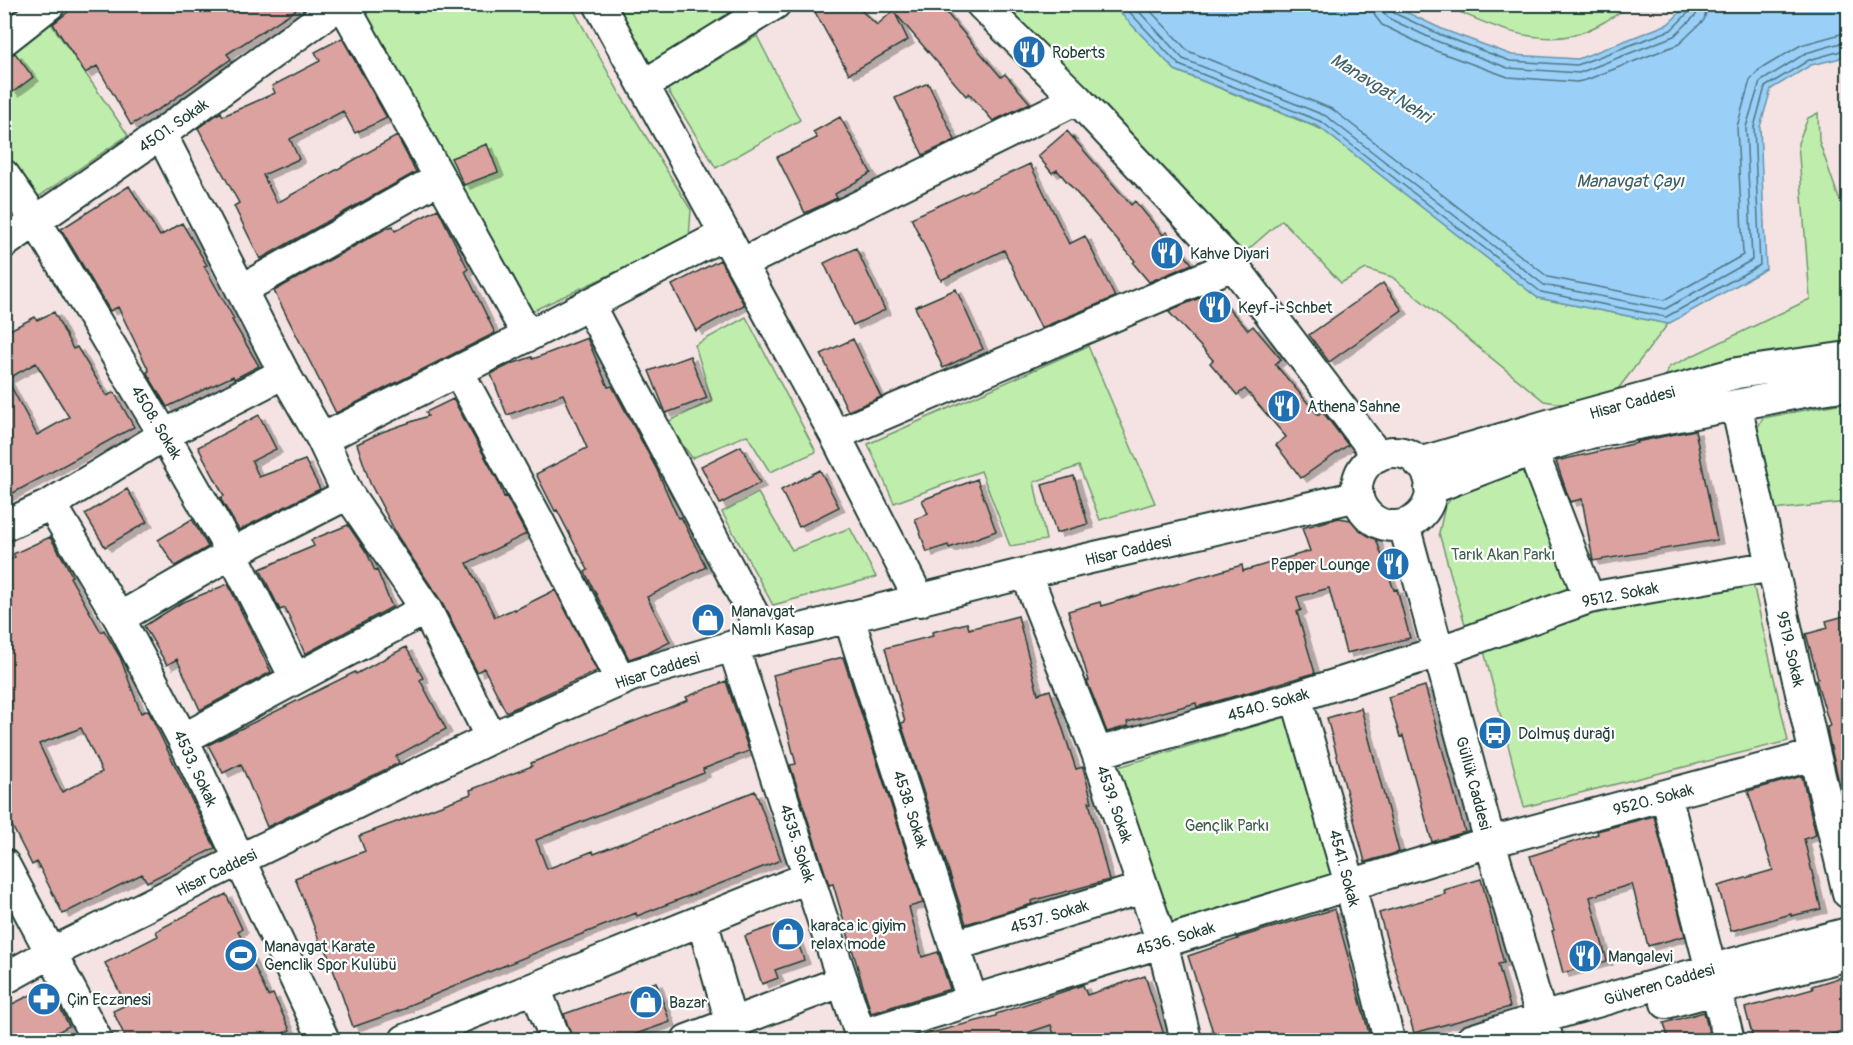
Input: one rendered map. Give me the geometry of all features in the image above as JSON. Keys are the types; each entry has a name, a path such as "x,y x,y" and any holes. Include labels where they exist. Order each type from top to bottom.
{"street":[{"path":"4,40 50,4"},
{"path":"342,4 528,336"},
{"name":"4501. Sokak","path":"4,243 342,4"},
{"path":"599,4 835,435 920,601"},
{"path":"644,85 775,4"},
{"path":"981,4 1077,99 1233,265 1378,456"},
{"path":"741,264 1077,99"},
{"path":"161,134 284,373 322,439 348,494 426,609 491,738"},
{"name":"4508. Sokak","path":"4,175 36,221 164,435 232,553 295,678"},
{"path":"241,290 440,178"},
{"path":"322,439 725,234"},
{"path":"835,435 1233,265"},
{"path":"589,305 766,638"},
{"name":"Hisar Caddesi","path":"1425,476 1569,418 1737,373 1848,357"},
{"path":"458,371 621,681"},
{"path":"5,525 51,504 164,435 284,373"},
{"path":"1425,476 1532,450 1590,433 1848,385"},
{"name":"9519. Sokak","path":"1736,405 1848,893"},
{"path":"1532,450 1589,598"},
{"path":"1402,454 1425,476 1426,507 1420,515 1404,525 1385,525 1376,522 1363,508 1358,496 1358,481 1362,471 1378,456 1402,454"},
{"path":"119,618 232,553 348,494"},
{"name":"Hisar Caddesi","path":"4,979 239,860 491,738 631,676 733,646 1026,573 1358,496"},
{"name":"4533, Sokak","path":"51,504 119,618 183,739 324,1041"},
{"name":"Güllük Caddesi","path":"1404,525 1539,1033"},
{"name":"9512. Sokak","path":"1438,652 1589,598 1773,566"},
{"name":"4539. Sokak","path":"1026,573 1097,753 1162,942 1186,1041"},
{"path":"183,739 426,609"},
{"name":"4538. Sokak","path":"849,618 972,1000"},
{"name":"4535. Sokak","path":"733,646 861,1038"},
{"name":"4540. Sokak","path":"1097,753 1296,697 1438,652"},
{"name":"4541. Sokak","path":"1296,697 1350,884 1389,1041"},
{"name":"9520. Sokak","path":"1490,842 1815,755"},
{"path":"1666,795 1730,1041"},
{"name":"4536. Sokak","path":"861,1038 972,1000 1490,842"},
{"path":"4,864 97,1041"},
{"path":"405,1041 809,877"},
{"name":"4537. Sokak","path":"956,945 1143,888"},
{"path":"702,920 734,1032"},
{"name":"Gülveren Caddesi","path":"1471,1041 1539,1033 1714,980 1848,933"},
{"name":"Gülveren Caddesi","path":"1714,980 1848,955"},
{"path":"687,1041 734,1032 843,981"},
{"path":"536,987 556,1041"}],"green space":[{"path":"378,5 571,5 620,94 691,210 689,238 530,312 361,15"},
{"path":"615,5 747,5 648,65"},
{"path":"1002,5 1113,5 1175,70 1323,130 1538,298 1668,324 1614,394 1563,404 1544,401 1392,277 1366,269 1341,283 1282,220 1243,254"},
{"path":"1444,5 1631,5 1589,29 1557,38 1524,35 1490,25"},
{"path":"50,22 128,135 35,199 5,155 4,53"},
{"path":"757,36 800,120 716,168 667,89"},
{"path":"1818,113 1819,141 1839,199 1848,210 1848,347 1661,389 1669,367 1810,299 1798,143 1808,118"},
{"path":"746,317 816,452 770,472 747,435 692,458 667,422 712,401 695,345"},
{"path":"1088,346 1155,503 1100,520 1079,466 1034,482 1046,540 1010,546 981,471 894,503 868,444"},
{"path":"1848,402 1848,502 1773,510 1756,430 1763,418"},
{"name":"Tarık Akan Parkı","path":"1524,461 1578,591 1466,628 1439,533 1445,506 1464,483"},
{"path":"758,493 792,550 850,528 876,577 773,605 722,512"},
{"path":"1752,579 1788,741 1524,807 1484,651 1595,613"},
{"name":"Gençlik Parkı","path":"1292,715 1343,882 1162,936 1112,769"}],"water":[{"name":"Manavgat Çayı","path":"1113,5 1391,5 1444,30 1512,55 1578,59 1668,24 1688,5 1848,5 1848,54 1811,65 1771,89 1760,127 1766,269 1668,324 1538,298 1319,127 1175,70"}],"building":[{"path":"78,4 305,4 227,54 231,59 164,106 131,125 97,66 85,73 53,24"},
{"path":"828,4 854,4 877,25 893,11 888,4 939,4 1001,77 1005,74 1030,103 993,121 969,93 966,96 895,13 908,40 849,74 815,12"},
{"path":"342,38 387,118 355,133 343,111 290,139 299,159 263,175 277,203 397,136 416,172 260,259 234,206 239,203 198,128 221,112 223,116 275,93 272,86 320,61 315,52"},
{"path":"15,53 33,77 13,92 4,81 4,58"},
{"path":"928,83 955,140 923,155 895,98"},
{"path":"840,117 871,173 835,194 837,198 805,213 777,157 817,138 813,132"},
{"path":"1067,131 1131,205 1135,201 1163,235 1167,232 1192,264 1149,282 1133,263 1135,261 1057,170 1052,173 1038,156"},
{"path":"487,144 498,172 464,185 451,158"},
{"path":"1030,164 1069,244 1085,236 1115,297 1041,328 1004,250 941,280 911,218"},
{"path":"129,186 160,236 182,223 207,265 204,266 259,366 167,407 148,375 149,371 118,307 110,311 61,229"},
{"path":"438,209 468,269 465,271 495,333 336,413 274,291 385,229 393,226 395,231"},
{"path":"856,248 885,310 853,325 824,263"},
{"path":"720,260 744,305 696,331 672,285"},
{"path":"1383,283 1402,310 1329,362 1309,335"},
{"path":"956,289 983,349 943,368 915,307"},
{"path":"1214,292 1248,330 1253,326 1281,359 1275,364 1318,415 1322,411 1348,445 1301,478 1276,445 1286,437 1245,389 1237,395 1210,363 1213,360 1168,311"},
{"path":"54,312 73,349 77,347 107,396 114,392 134,427 4,498 4,333 35,317 37,320","holes":["36,363 69,417 37,435 7,379"]},
{"path":"587,338 608,387 612,386 657,470 678,518 681,517 706,567 647,597 670,642 629,659 585,572 588,570 536,474 587,448 563,394 507,415 491,374 511,364 532,357 533,359"},
{"path":"853,339 881,397 848,411 821,354"},
{"path":"690,356 707,398 666,413 649,371"},
{"path":"453,399 526,534 467,563 495,617 515,610 555,590 597,671 506,712 484,668 477,672 441,601 398,537 370,483 357,444 382,432 428,416 426,412"},
{"path":"259,415 276,449 252,461 259,477 305,460 320,489 239,530 220,498 224,496 198,447"},
{"path":"1695,430 1717,540 1593,561 1582,499 1570,502 1556,461"},
{"path":"741,446 760,483 720,504 701,466"},
{"path":"820,470 839,507 799,527 781,490"},
{"path":"1074,476 1088,524 1056,533 1042,485"},
{"path":"977,479 996,531 949,548 948,545 927,552 915,519 928,514 922,500"},
{"path":"127,489 147,522 105,547 85,514"},
{"path":"1339,518 1357,521 1374,533 1394,590 1397,589 1410,638 1346,653 1329,588 1297,597 1301,610 1297,612 1315,673 1197,707 1196,703 1127,722 1128,726 1107,732 1087,681 1089,681 1068,611 1100,602 1101,606 1242,565 1243,571 1310,551 1302,528"},
{"path":"192,519 208,547 175,566 158,540"},
{"path":"348,525 367,553 375,571 377,570 392,607 305,654 285,608 280,610 260,569 314,546 311,540"},
{"path":"50,537 101,632 104,630 120,657 141,713 148,710 215,848 147,882 142,874 63,914 37,862 32,865 4,810 4,563 15,557 13,554","holes":["81,728 102,772 62,792 39,744"]},
{"path":"228,584 271,672 200,710 177,659 167,665 144,626 181,603"},
{"path":"1848,615 1848,821 1828,735 1827,727 1830,726 1816,680 1818,678 1806,634 1828,628 1826,621"},
{"path":"1018,616 1038,694 1050,690 1076,769 1083,767 1092,802 1089,802 1109,880 1031,901 1032,904 966,924 901,723 905,722 885,648 933,636 932,632 967,623 969,629"},
{"path":"406,647 423,678 420,680 446,729 396,756 399,763 267,827 241,764 223,773 208,745 355,672 356,674"},
{"path":"843,657 923,903 909,907 922,957 938,952 950,989 871,1013 833,884 829,885 790,765 796,764 773,675"},
{"path":"726,681 749,751 703,769 704,773 536,840 547,869 593,851 594,854 755,791 781,860 637,916 636,913 559,943 407,1006 407,1008 353,1027 326,949 323,950 295,878 365,851 359,836 471,794 470,790 688,700 686,697"},
{"path":"1425,686 1465,832 1432,842 1403,736 1400,737 1388,697"},
{"path":"1361,708 1399,852 1365,862 1327,718"},
{"path":"1802,776 1816,835 1804,839 1821,909 1791,916 1791,914 1731,931 1718,886 1773,870 1748,791"},
{"path":"1654,816 1685,936 1648,946 1632,884 1590,897 1607,961 1563,973 1552,931 1554,930 1530,856 1598,834 1597,831"},
{"path":"1481,879 1504,963 1498,964 1510,1007 1414,1033 1379,913 1445,894 1444,890"},
{"path":"226,894 242,929 238,931 268,996 273,994 290,1030 268,1041 127,1041 113,1011 126,1005 105,963 158,936 156,931"},
{"path":"1335,909 1370,1037 1357,1041 1216,1041 1188,956 1237,938"},
{"path":"790,920 804,960 775,970 778,978 762,984 745,936"},
{"path":"1848,975 1848,1029 1812,1041 1754,1041 1745,1008 1813,989 1812,986"},
{"path":"1145,976 1166,1041 1056,1041 1051,1025 1003,1041 924,1041 923,1035 996,1016 996,1014 1083,985 1087,995"},
{"path":"656,982 670,1022 616,1041 573,1041 564,1014"},
{"path":"49,986 69,1026 41,1041 4,1041 4,1008"},
{"path":"1704,1012 1711,1041 1669,1041 1664,1023"}],"place":[{"name":"Roberts","path":"1029,52"},
{"name":"Kahve Diyari","path":"1167,253"},
{"name":"Keyf-i-Schbet","path":"1215,307"},
{"name":"Athena Sahne","path":"1284,406"},
{"name":"Pepper Lounge","path":"1393,564"},
{"name":"Manavgat Namlı Kasap","path":"708,620"},
{"name":"Dolmuş durağı","path":"1495,733"},
{"name":"karaca ic giyim relax mode","path":"788,934"},
{"name":"Manavgat Karate Genclik Spor Kulübü","path":"241,955"},
{"name":"Mangalevi","path":"1585,956"},
{"name":"Çin Eczanesi","path":"44,999"},
{"name":"Bazar","path":"646,1002"}],"water label":[{"name":"Manavgat Nehri","path":"1381,88"}]}
